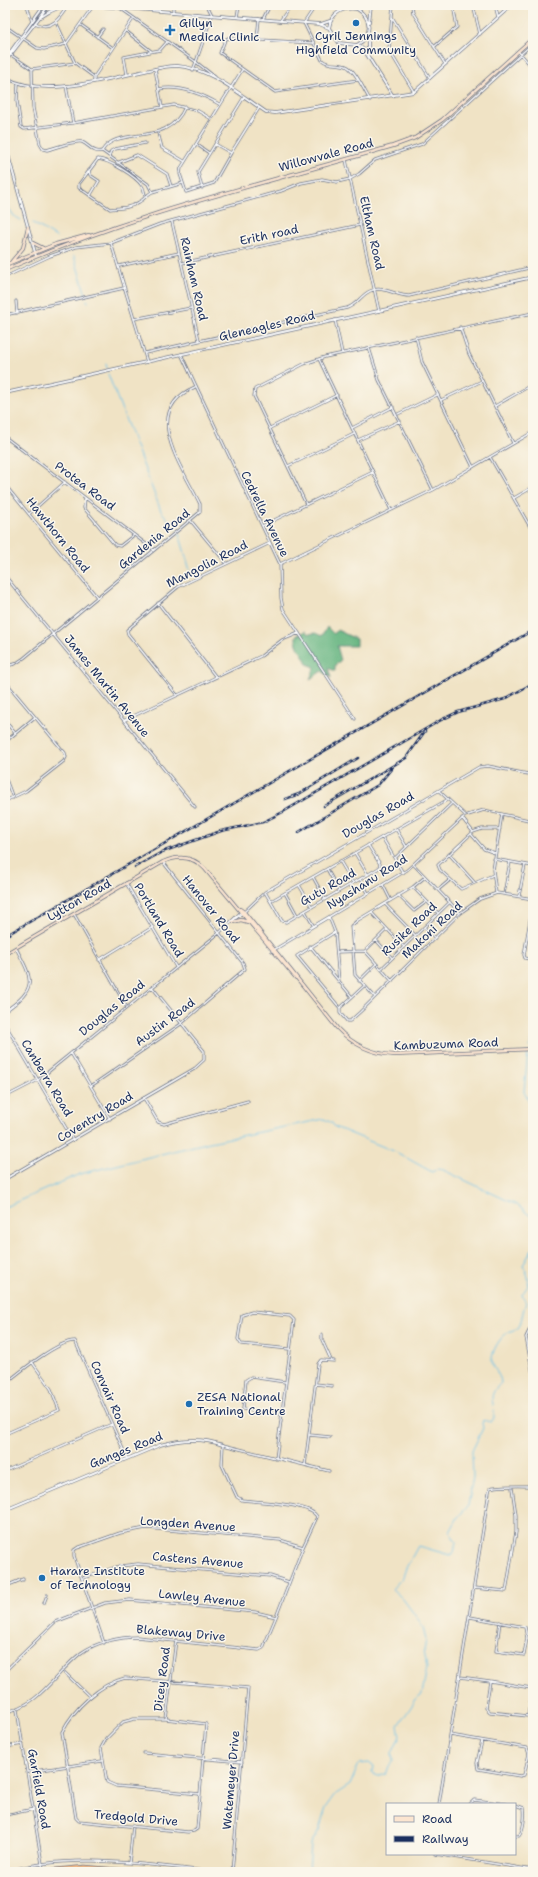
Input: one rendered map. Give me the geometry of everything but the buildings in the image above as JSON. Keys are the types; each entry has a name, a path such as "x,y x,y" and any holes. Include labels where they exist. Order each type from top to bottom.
{"highway":[{"path":"33,1872 85,1867 142,1872"}],"main road":[{"name":"Willowvale Road","path":"5,270 36,256 93,234 184,204 393,146 425,132 442,120 533,38"},
{"path":"10,262 23,248 28,227"},
{"name":"Willowvale Road","path":"5,265 35,251 66,240 93,234"},
{"path":"33,243 44,248"},
{"name":"Kambuzuma Road","path":"163,862 178,857 187,858 196,861 205,869 345,1037 358,1045 377,1053 402,1055 533,1049"},
{"name":"Lytton Road","path":"5,954 163,862"},
{"name":"Kambuzuma Road","path":"242,912 273,950"},
{"path":"233,922 241,920 249,922"}],"street":[{"path":"27,5 32,22"},
{"path":"5,64 20,37 44,5"},
{"path":"10,55 49,5"},
{"path":"54,5 66,5"},
{"path":"38,19 49,12 66,5"},
{"path":"35,24 47,25 56,22 66,5"},
{"path":"87,5 114,6 319,24 329,28"},
{"path":"5,26 40,49 66,44 81,25 93,5"},
{"path":"142,9 143,5"},
{"path":"172,12 173,5"},
{"path":"193,70 212,15 207,5"},
{"path":"237,17 239,5"},
{"path":"263,19 270,5"},
{"path":"280,21 291,5"},
{"path":"304,23 316,5"},
{"path":"339,5 341,9"},
{"path":"357,9 362,5"},
{"path":"369,57 368,22 371,5"},
{"path":"393,5 390,52 414,92"},
{"path":"412,5 413,13 446,65"},
{"path":"434,47 457,27 453,5"},
{"path":"473,5 480,34"},
{"path":"495,5 498,18"},
{"path":"119,7 260,108 266,112 275,114 414,92 512,5"},
{"path":"319,24 330,21 341,9 349,8 357,9 362,12 368,22"},
{"path":"5,12 8,29"},
{"path":"392,17 430,78"},
{"path":"94,79 113,48 134,19"},
{"path":"257,40 259,19"},
{"path":"330,21 329,28 338,44 357,45 364,50 393,96"},
{"path":"56,22 75,63 94,79"},
{"path":"304,23 324,62 349,68 370,100"},
{"path":"81,25 113,48"},
{"path":"97,37 103,29"},
{"path":"125,31 151,51"},
{"path":"357,45 362,42 368,33"},
{"path":"313,43 228,38 225,40 221,55 275,92 358,80"},
{"path":"127,74 124,57 161,49 167,42"},
{"path":"5,277 50,256 76,247 111,243 172,222 281,191 304,182 322,179 337,182 350,179 359,174 375,160 422,144 533,43"},
{"path":"5,51 32,69 75,63"},
{"path":"518,51 533,68"},
{"path":"5,77 18,84 32,86 66,86 94,79 175,66 215,77"},
{"path":"32,69 33,108 40,144 45,150 81,142 98,152 102,151 106,145 114,140 158,133 180,118 185,107"},
{"path":"155,69 162,106"},
{"path":"242,70 184,161 180,171 186,192 214,183 231,152 260,108"},
{"path":"18,84 17,101 21,126 24,129 73,123 162,106 175,105 185,107 210,118"},
{"path":"66,86 73,123"},
{"path":"159,89 177,87 205,96 219,104"},
{"path":"202,188 198,173 244,97"},
{"path":"158,133 162,148 184,161"},
{"path":"109,156 111,151 145,143"},
{"path":"5,144 36,256"},
{"path":"195,144 209,153"},
{"path":"215,144 231,152"},
{"path":"102,151 148,184 152,192"},
{"path":"98,152 98,158 83,177 79,188 110,209 127,207 140,202 145,195 183,183"},
{"path":"117,162 138,155 167,174 171,186"},
{"path":"98,158 106,160 136,180 143,186 145,195"},
{"name":"Eltham Road","path":"346,159 379,311"},
{"path":"89,170 90,175 99,181 90,196"},
{"name":"Rainham Road","path":"172,222 199,340"},
{"name":"Erith road","path":"182,263 360,225"},
{"path":"111,243 147,362"},
{"path":"118,266 179,253"},
{"path":"145,353 347,308 371,290 385,290 401,296 409,296 533,267"},
{"name":"Gleneagles Road","path":"5,392 533,277"},
{"path":"5,315 124,288"},
{"path":"16,301 17,313"},
{"path":"133,319 191,308"},
{"path":"306,504 254,396 255,389 319,359 460,327 533,313"},
{"path":"335,320 342,353"},
{"path":"460,327 467,349 513,443"},
{"path":"416,337 422,362 473,467"},
{"path":"369,347 376,372 433,490"},
{"name":"Cedrella Avenue","path":"181,354 280,564 282,606 355,719"},
{"path":"319,359 392,510"},
{"path":"441,400 482,380"},
{"path":"495,406 533,384"},
{"name":"Gardenia Road","path":"5,666 15,664 24,658 200,512 201,507 177,457 167,430 167,423 172,406 177,397 195,386"},
{"path":"269,428 337,395"},
{"path":"397,414 437,395"},
{"path":"352,428 393,407"},
{"path":"358,440 400,421"},
{"path":"280,564 433,490 533,432"},
{"path":"288,466 354,434"},
{"name":"Protea Road","path":"5,437 154,550"},
{"path":"490,457 533,532"},
{"path":"262,526 373,472"},
{"path":"29,514 65,482"},
{"name":"Hawthorn Road","path":"5,485 97,597"},
{"path":"514,498 533,487"},
{"path":"85,498 84,508 116,546 122,545 134,535"},
{"path":"191,521 226,563"},
{"name":"Mangolia Road","path":"177,695 127,633 130,626 178,587 270,542"},
{"name":"James Martin Avenue","path":"5,576 195,807"},
{"path":"158,603 216,677"},
{"path":"124,721 261,656 282,640 299,633"},
{"path":"5,681 65,753 66,757 26,792 5,801"},
{"path":"5,742 35,717"},
{"path":"5,721 15,733"},
{"name":"Douglas Road","path":"5,1097 38,1080 248,908 265,892 479,767 488,766 533,775"},
{"path":"5,778 14,798"},
{"path":"438,791 465,816"},
{"path":"265,892 271,901 448,800"},
{"path":"395,858 451,804"},
{"name":"Nyashanu Road","path":"273,950 403,873 414,865 465,816 481,810 533,820"},
{"path":"496,893 492,875 502,814"},
{"path":"462,818 473,832"},
{"path":"396,829 407,847"},
{"path":"492,875 461,889 450,880 438,865 473,832 482,829 500,829"},
{"path":"471,834 484,849 495,853"},
{"path":"382,837 403,873"},
{"name":"Gutu Road","path":"271,901 282,921 286,922 298,916 379,868 380,864 368,845"},
{"path":"355,853 368,875"},
{"path":"449,854 474,882"},
{"path":"494,859 533,866"},
{"path":"340,861 353,883"},
{"name":"Hanover Road","path":"163,862 246,967"},
{"path":"504,894 510,862"},
{"path":"414,865 460,913"},
{"path":"519,896 525,865"},
{"path":"326,869 339,891"},
{"path":"313,877 326,899"},
{"path":"375,997 360,981 355,972 351,926 390,900 413,887 425,877"},
{"path":"360,879 368,893"},
{"path":"438,890 450,880"},
{"name":"Portland Road","path":"126,883 176,967"},
{"path":"299,885 312,907"},
{"path":"383,885 390,900"},
{"path":"413,887 438,914"},
{"path":"285,893 298,916"},
{"name":"Makoni Road","path":"340,1008 340,1014 349,1022 460,913 480,899 496,893 533,899"},
{"path":"398,895 414,911 426,902"},
{"name":"Rusike Road","path":"381,969 450,902"},
{"path":"533,903 524,955 525,958 533,960"},
{"path":"385,904 415,935"},
{"path":"305,911 313,925"},
{"name":"Douglas Road","path":"226,926 233,922 242,912"},
{"path":"371,912 404,946"},
{"path":"74,914 127,1007"},
{"path":"329,917 335,932 339,982"},
{"path":"99,960 153,927"},
{"path":"424,927 435,938"},
{"path":"336,952 365,951 387,929"},
{"path":"335,932 310,946 298,955 302,962 340,1008 364,986"},
{"path":"376,940 392,958"},
{"path":"310,946 352,997"},
{"path":"5,1011 23,996 30,985 30,972 16,948"},
{"path":"365,951 392,981"},
{"path":"360,981 376,964"},
{"name":"Austin Road","path":"91,1086 181,1024 244,971 246,967"},
{"path":"152,987 204,1051 204,1060 194,1069"},
{"name":"Canberra Road","path":"5,1024 73,1140"},
{"path":"71,1053 110,1119"},
{"name":"Coventry Road","path":"5,1179 194,1069"},
{"path":"144,1098 158,1122 167,1124 204,1112 248,1101"},
{"path":"276,1459 293,1317 252,1312 242,1315 238,1340 241,1344 289,1349"},
{"path":"533,1323 526,1337 533,1374"},
{"path":"305,1466 318,1362 333,1361 322,1340 322,1334"},
{"name":"Convair Road","path":"32,1362 72,1341 76,1342 127,1458"},
{"path":"5,1384 32,1362 51,1389 59,1410 5,1434"},
{"path":"281,1414 243,1409 246,1380 251,1377 285,1382"},
{"path":"315,1384 332,1386"},
{"path":"5,1471 112,1424"},
{"path":"309,1435 330,1437"},
{"name":"Ganges Road","path":"5,1510 127,1458 170,1442 209,1440 276,1459 329,1471"},
{"path":"223,1445 222,1466 237,1497 242,1500 296,1506 316,1514 317,1517 303,1547 276,1617"},
{"path":"439,1803 489,1492 493,1486 533,1486"},
{"path":"474,1588 506,1591 516,1532 516,1515 512,1487"},
{"name":"Longden Avenue","path":"82,1578 74,1556 74,1550 86,1544 120,1533 146,1528 280,1540 303,1547"},
{"name":"Castens Avenue","path":"82,1578 120,1566 138,1564 270,1576 289,1582"},
{"path":"82,1578 104,1643"},
{"path":"11,1584 23,1580"},
{"path":"44,1603 47,1595"},
{"name":"Lawley Avenue","path":"5,1671 55,1622 91,1607 120,1600 255,1612 276,1617"},
{"name":"Blakeway Drive","path":"5,1712 16,1710 35,1699 81,1653 104,1643 128,1637 176,1640 261,1649 265,1645 276,1617"},
{"path":"470,1617 500,1622 525,1627 527,1638 524,1655 496,1651 500,1622"},
{"name":"Dicey Road","path":"166,1719 176,1640"},
{"path":"63,1671 90,1697"},
{"path":"460,1677 490,1681 531,1688 532,1691 528,1716 490,1712 486,1708 490,1681"},
{"name":"Tredgold Drive","path":"166,1719 198,1722 207,1726 197,1827 194,1831 77,1820 62,1732 90,1697 105,1685 125,1678 225,1685 249,1690"},
{"name":"Watemeyer Drive","path":"232,1872 249,1690"},
{"name":"Garfield Road","path":"16,1710 44,1871"},
{"path":"166,1719 134,1719 123,1722 104,1742 101,1748 106,1780 112,1785 200,1794"},
{"path":"450,1735 527,1748 529,1754 524,1775 520,1776 478,1769 477,1763 482,1741"},
{"path":"5,1747 22,1744"},
{"path":"144,1753 204,1760 242,1762"},
{"path":"28,1772 102,1761"},
{"path":"471,1803 474,1800 498,1803"},
{"path":"516,1805 524,1808 524,1814 522,1832 519,1836 516,1836"},
{"path":"5,1815 34,1809"},
{"path":"129,1863 133,1826"},
{"path":"441,1855 533,1870"},
{"path":"5,1872 42,1863 84,1860 214,1872"},
{"path":"85,1867 85,1872"},
{"path":"520,1872 521,1868"}],"green space":[{"path":"327,627 334,634 337,630 356,639 356,646 337,646 341,660 335,665 335,671 328,668 331,678 322,671 310,679 315,667 307,664 298,647 296,636 305,631 309,634 315,633 322,636"}],"waterway":[{"path":"5,202 14,216 21,220"},
{"path":"33,223 56,237"},
{"path":"74,256 86,295"},
{"path":"106,364 107,368"},
{"path":"108,374 161,511 177,530"},
{"path":"179,533 191,574"},
{"path":"529,1047 533,1040"},
{"path":"528,1053 524,1092 533,1108"},
{"path":"5,1207 80,1174 210,1142 324,1119 332,1123 335,1127 396,1152 432,1172 439,1168 517,1205 533,1218"},
{"path":"309,1872 311,1844 319,1830 326,1808 336,1794 350,1785 359,1764 369,1763 373,1766 372,1772 379,1775 386,1775 389,1766 393,1761 392,1754 400,1736 398,1726 417,1698 422,1694 427,1667 424,1651 426,1640 423,1628 403,1599 392,1589 403,1577 406,1568 418,1546 450,1555 454,1553 456,1542 450,1532 458,1517 468,1506 473,1477 472,1451 483,1428 482,1423 484,1420 491,1422 494,1418 492,1395 501,1383 500,1377 492,1363 493,1352 504,1335 518,1328 520,1325 526,1303 522,1294 528,1284 527,1274 523,1265 533,1248"}],"railway":[{"path":"5,936 533,630"},
{"path":"135,867 162,852 221,831 263,822 283,812 441,720 458,712 505,699 533,683"},
{"path":"324,806 406,758 425,731"},
{"path":"285,799 299,794 358,758"},
{"path":"299,832 378,785 392,768"}],"place":[{"name":"Cyril Jennings Highfield Community","path":"356,23"},
{"name":"Gillyn Medical Clinic","path":"170,30"},
{"name":"ZESA National Training Centre","path":"189,1404"},
{"name":"Harare Institute of Technology","path":"42,1578"}]}
